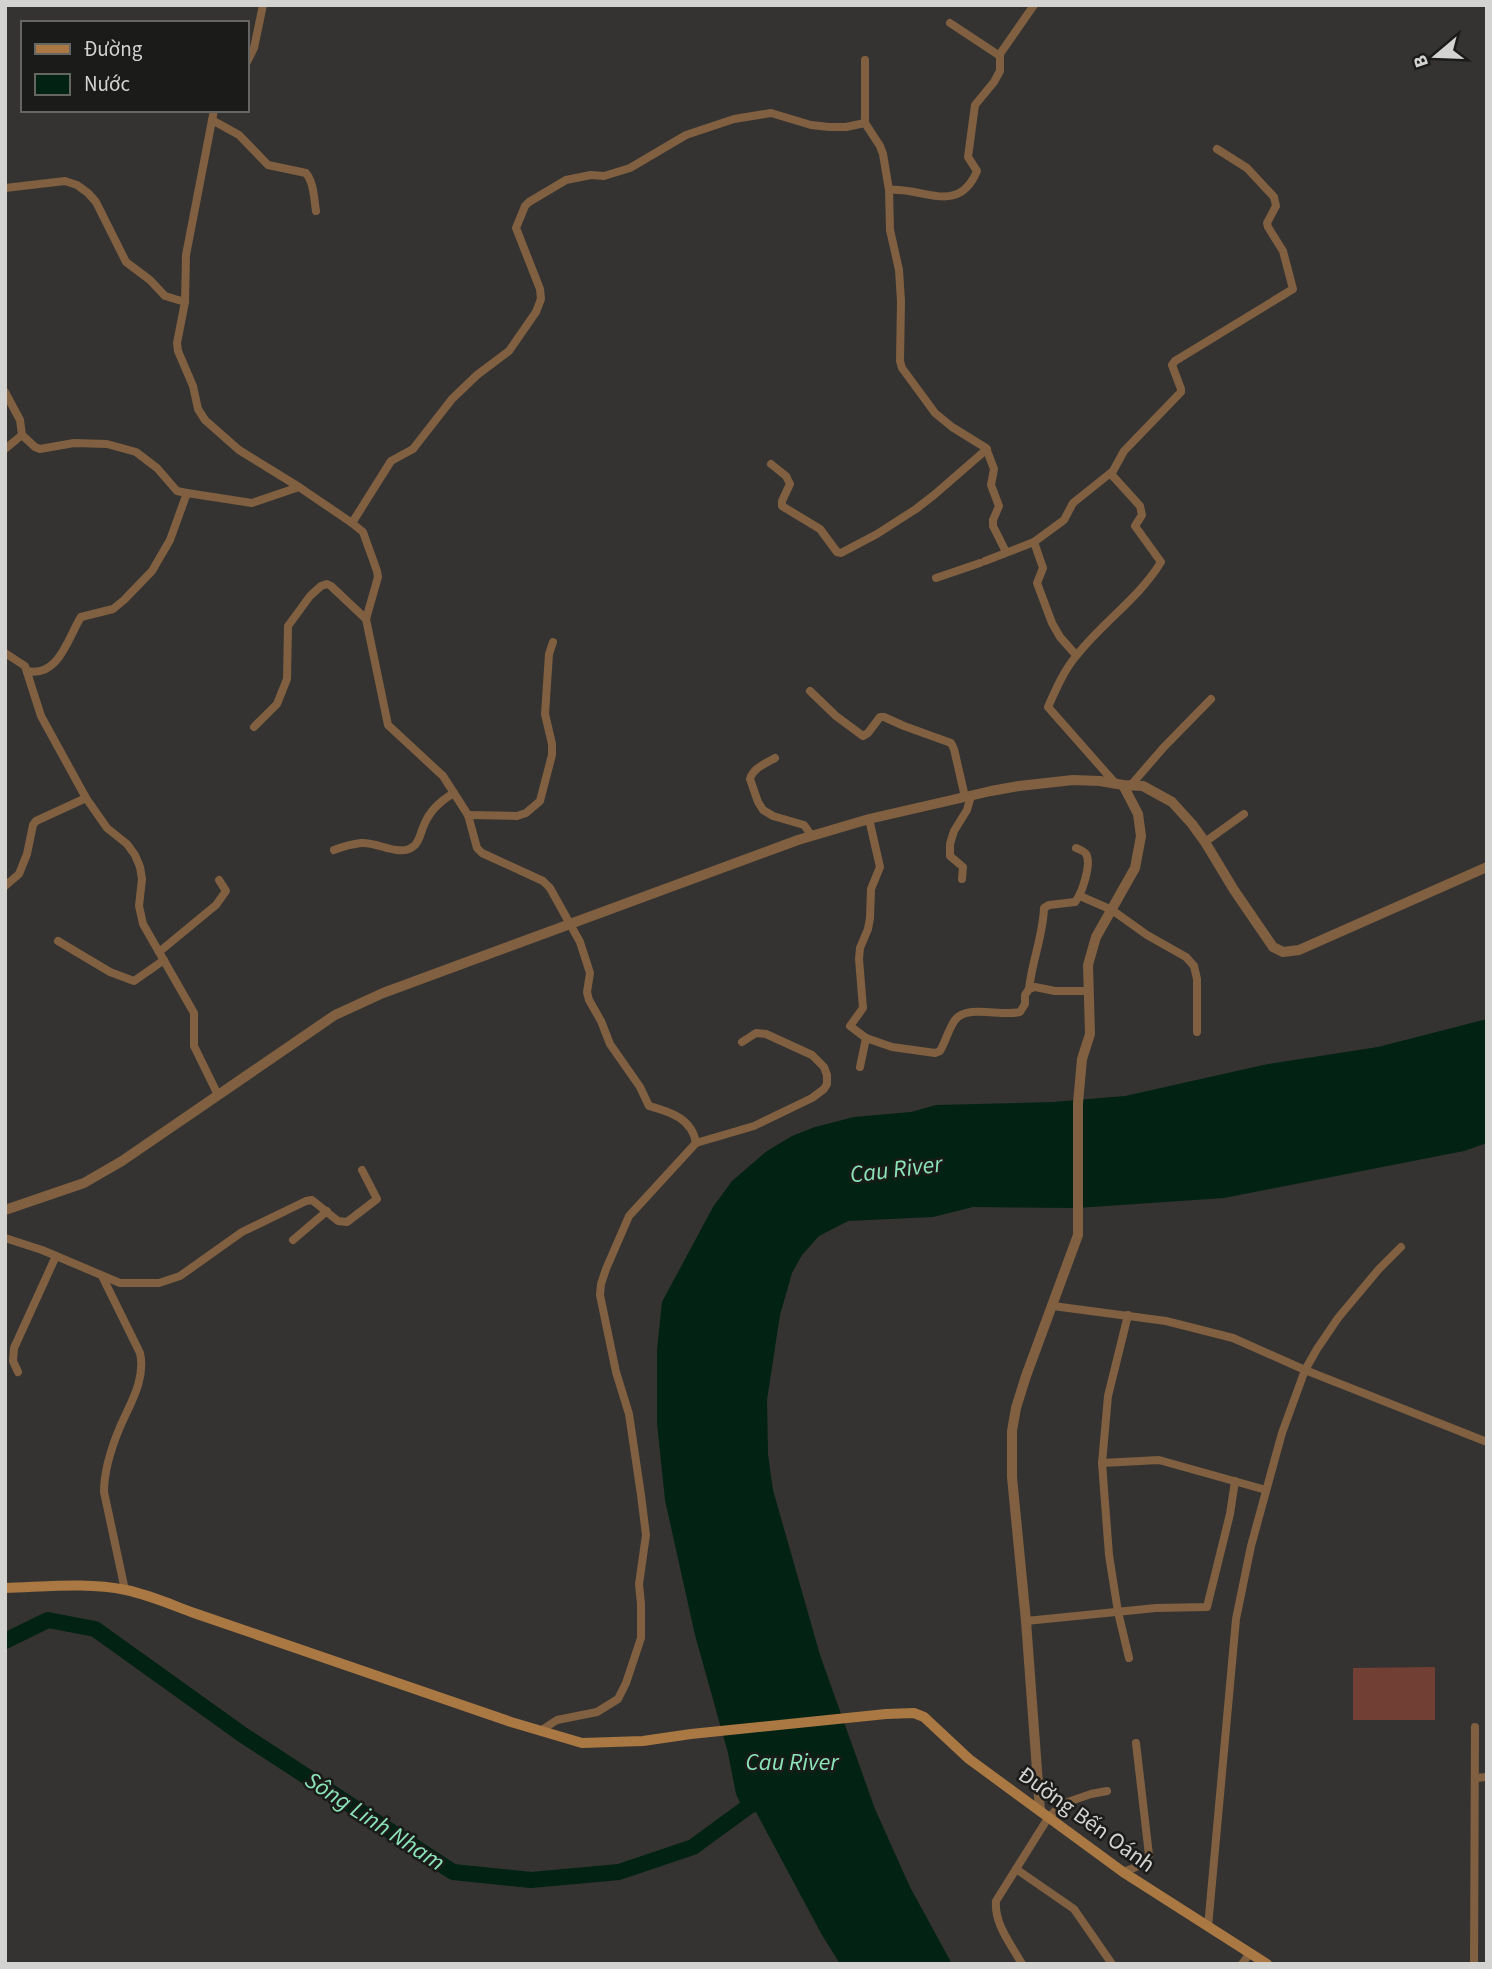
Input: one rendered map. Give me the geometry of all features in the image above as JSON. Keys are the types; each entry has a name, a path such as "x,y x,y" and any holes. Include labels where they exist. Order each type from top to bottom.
{"main road":[{"name":"Đường Bến Oánh","path":"5,1588 86,1585 149,1596 540,1731 582,1743 643,1741 914,1713 924,1717 969,1759 1123,1872 1267,1964"}],"street":[{"path":"248,60 254,48 263,5"},
{"path":"888,190 900,189 947,196 957,195 966,188 977,171 968,157 975,105 994,82 1000,71 1000,56 1034,5"},
{"path":"950,23 1000,56"},
{"path":"865,60 865,123 880,146 888,190 890,230 899,270 902,368 934,413 987,449 994,469 991,485 999,506 993,526 1006,552"},
{"path":"352,523 391,461 413,449 452,399 477,375 507,354 536,312 541,299 540,289 516,228 529,202 566,180 592,175 604,176 630,168 686,135 734,119 771,113 811,125 846,127 865,123"},
{"path":"316,211 311,183 306,173 268,165 239,135 213,115 185,261 185,302 177,343 198,409 205,420 239,450 299,487 363,532 377,571 366,619 390,728 443,776 468,815 482,853 543,881 550,888 580,942 590,973 587,992 589,1000 610,1044 640,1087 649,1106 674,1114 688,1125 694,1132 696,1143"},
{"path":"936,578 1034,542 1064,520 1073,503 1111,474 1124,452 1181,392 1172,365 1175,361 1293,289 1283,251 1267,223 1276,201 1247,168 1217,149"},
{"path":"5,188 65,181 77,185 96,202 126,262 165,296 185,302"},
{"path":"5,392 20,420 22,435 40,449 74,443 107,444 136,452 157,468 177,491 252,503 299,487"},
{"path":"5,449 22,435"},
{"path":"771,464 786,476 790,484 782,506 820,529 837,552 841,553 916,509 987,449"},
{"path":"1022,1964 995,1911 996,1901 1044,1814 1012,1477 1012,1431 1016,1408 1078,1235 1078,1103 1082,1059 1090,1034 1088,965 1096,937 1135,868 1141,836 1138,814 1123,784 1048,707 1058,682 1076,655 1138,593 1161,562 1135,526 1142,515 1140,506 1111,474"},
{"path":"27,671 36,673 53,664 63,652 81,617 113,609 141,583 156,565 170,540 187,493"},
{"path":"1034,542 1043,568 1037,583 1052,623 1076,655"},
{"path":"254,727 276,704 285,686 289,664 288,626 300,608 321,586 331,586 366,619"},
{"path":"468,815 517,816 540,801 552,755 545,714 549,654 553,642"},
{"path":"5,653 27,671 41,716 86,798 103,824 127,844 135,855 142,879 139,914 194,1013 194,1046 218,1095"},
{"path":"810,691 836,716 863,736 880,717 884,717 951,743 968,797 967,810 951,838 949,852 952,860 962,867 962,879"},
{"path":"1123,784 1211,699"},
{"path":"775,758 754,770 751,775 758,802 763,810 773,816 804,825 812,836"},
{"path":"5,1210 84,1183 160,1136 335,1015 391,989 812,836 869,818 1019,786 1073,780 1143,786 1172,802 1192,824 1260,929 1273,947 1283,952 1300,950 1487,867"},
{"path":"334,850 362,842 398,850 409,848 415,845 433,809 454,793"},
{"path":"5,886 19,874 36,821 86,798"},
{"path":"1205,842 1244,814"},
{"path":"869,818 880,867 871,890 868,929 860,948 863,1008 850,1026 866,1038 892,1047 935,1053 940,1051 959,1016 972,1012 1020,1012 1025,1004 1025,995 1035,987 1055,991 1089,991"},
{"path":"1030,989 1044,908 1076,902 1080,896 1086,876 1087,857 1086,853 1076,848"},
{"path":"58,941 110,972 134,981 216,905 226,891 219,880"},
{"path":"1080,896 1112,910 1186,957 1194,966 1197,979 1197,1032"},
{"path":"540,1731 557,1720 597,1712 618,1699 641,1637 639,1584 646,1535 642,1495 629,1413 616,1372 600,1295 612,1251 629,1216 696,1143 754,1126 812,1098 827,1084 824,1067 811,1055 766,1034 757,1033 743,1042"},
{"path":"860,1067 866,1038"},
{"path":"5,1238 120,1283 146,1285 169,1281 189,1271 242,1232 306,1201 312,1200 338,1221 347,1222 377,1199 362,1170"},
{"path":"293,1240 327,1211"},
{"path":"1208,1927 1236,1619 1251,1546 1282,1433 1305,1370 1338,1318 1401,1247"},
{"path":"18,1373 13,1362 14,1348 55,1256"},
{"path":"103,1278 142,1362 136,1392 119,1431 104,1480 104,1492 125,1590"},
{"path":"1053,1306 1166,1321 1226,1336 1487,1442"},
{"path":"1128,1315 1108,1396 1101,1463 1109,1555 1129,1658"},
{"path":"1101,1463 1159,1460 1266,1490"},
{"path":"1026,1621 1156,1608 1207,1607 1230,1514 1235,1481"},
{"path":"1474,1964 1475,1727"},
{"path":"1123,1872 1144,1863 1149,1855 1136,1743"},
{"path":"1475,1778 1487,1777"},
{"path":"1044,1814 1062,1804 1107,1791"},
{"path":"1016,1869 1074,1909 1112,1964"},
{"path":"1242,1964 1250,1954"}],"shaded area":[{"path":"1435,1667 1435,1720 1353,1720 1353,1668"}],"water":[{"name":"Cau River","path":"1487,1019 1487,1143 1464,1151 1224,1198 1077,1208 973,1207 933,1217 848,1221 819,1236 802,1255 792,1273 780,1315 767,1400 768,1454 773,1490 820,1655 875,1809 910,1887 952,1964 840,1964 756,1812 745,1813 736,1794 728,1753 695,1635 665,1500 657,1423 657,1350 662,1302 713,1207 732,1181 767,1151 792,1136 815,1127 854,1117 911,1112 936,1105 1053,1102 1125,1096 1268,1064 1378,1047"}],"waterway":[{"name":"Sông Linh Nham","path":"5,1641 48,1620 95,1629 243,1735 453,1872 531,1880 619,1872 693,1847 760,1798"}]}
